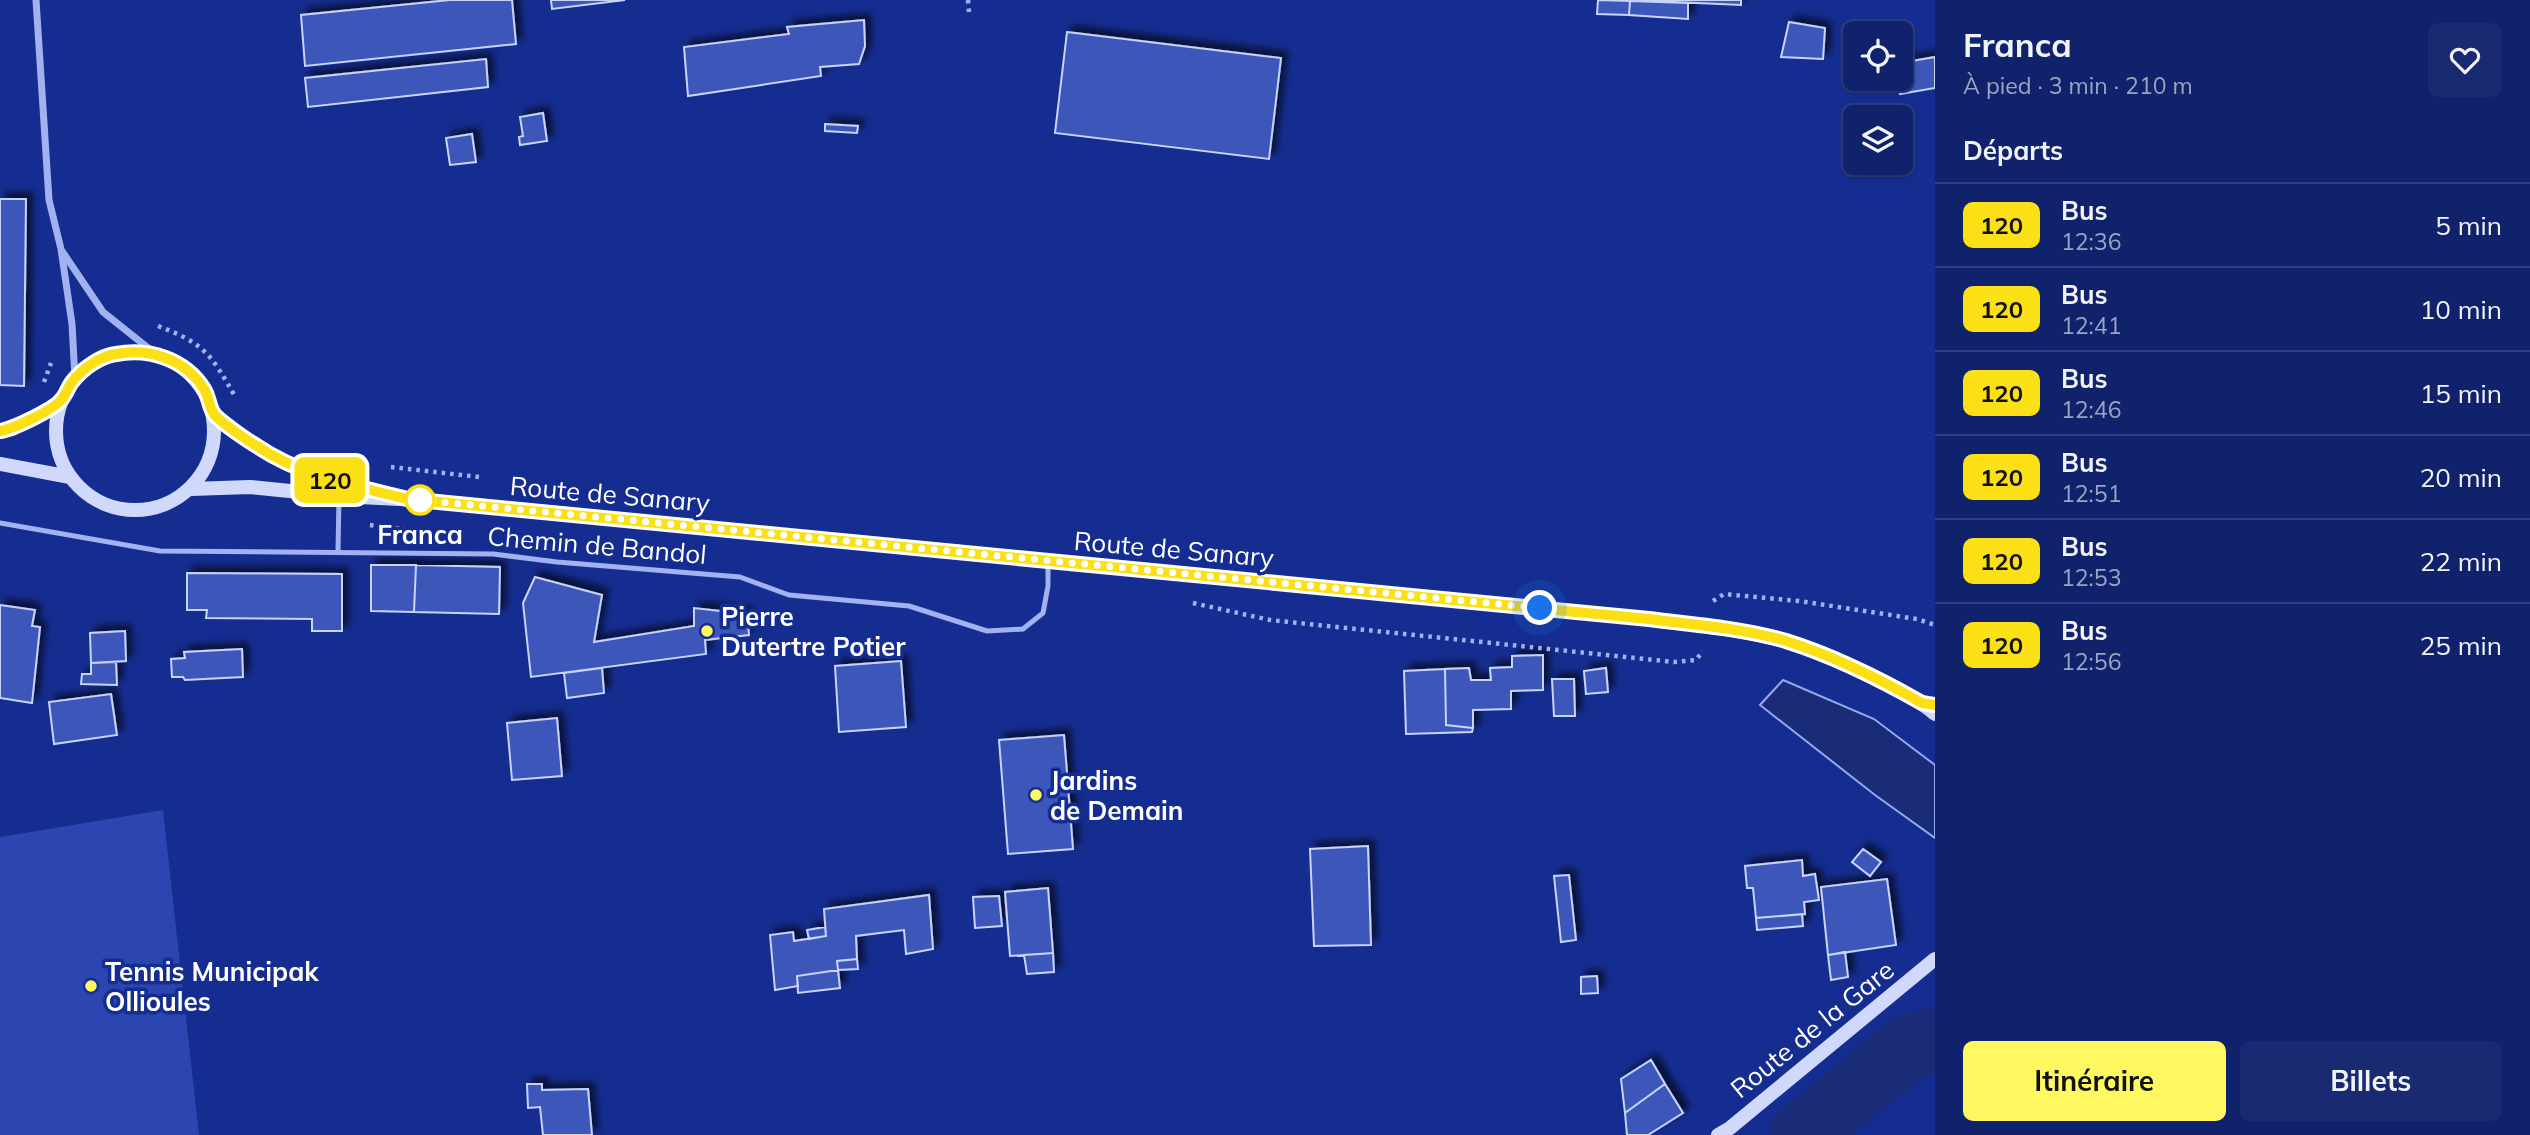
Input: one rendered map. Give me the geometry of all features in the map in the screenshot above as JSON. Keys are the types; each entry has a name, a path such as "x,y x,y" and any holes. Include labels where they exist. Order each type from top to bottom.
{"main road":[{"name":"Route de Sanary","path":"138,351 157,355 164,356 187,370 204,390 214,414 215,441 207,467 191,489 168,504 141,510 114,508 89,496 70,477 58,452 55,425 61,402 75,379 90,365 112,354 138,351"},
{"name":"Route de Sanary","path":"0,431 12,429 61,402"},
{"name":"Route de Sanary","path":"214,414 257,447 289,464 328,479 407,499"},
{"path":"0,464 70,477"},
{"name":"Route de Sanary","path":"191,489 250,486 339,496 407,499 1719,628 1783,640 1833,657 1928,704 1935,714"},
{"name":"Route de la Gare","path":"1718,1135 1730,1128 1935,959"}],"street":[{"path":"36,0 49,200 61,249 72,324 75,379"},
{"path":"61,249 103,312 157,355"}],"lane":[{"path":"338,552 339,496"},
{"name":"Chemin de Bandol","path":"0,523 160,551 493,554 740,578 789,595 909,606 987,631 1023,629 1043,613 1048,586 1048,561"}],"path":[{"path":"968,0 970,12"},
{"path":"155,324 196,343 212,357 238,401"},
{"path":"39,388 44,382 54,353"},
{"path":"340,521 414,530"},
{"path":"1713,600 1724,594 1799,601 1917,619 1935,625"},
{"path":"1190,602 1270,620 1674,662 1696,660 1703,654"}],"shaded area":[{"path":"1783,680 1874,719 1935,765 1935,838 1760,705"},
{"name":"Tennis Municipak Ollioules","path":"163,810 199,1135 0,1135 0,837"}],"building":[{"path":"450,0 512,0 516,44 305,66 301,15"},
{"path":"551,0 625,0 552,9"},
{"path":"1598,0 1630,1 1629,15 1597,14"},
{"path":"1630,0 1741,0 1741,5"},
{"path":"1630,1 1688,3 1688,19 1629,15"},
{"path":"864,20 865,46 859,64 820,67 821,76 688,96 684,47 789,34 787,27"},
{"path":"1789,22 1825,28 1823,59 1781,57"},
{"path":"1067,32 1281,58 1269,159 1055,133"},
{"path":"1935,57 1935,88 1900,94 1900,91 1913,91 1913,61"},
{"path":"486,59 488,87 308,107 305,78"},
{"path":"543,113 547,141 520,145 519,137 523,136 520,117"},
{"path":"825,124 858,126 857,133 825,131"},
{"path":"472,134 476,162 450,165 446,138"},
{"path":"0,199 26,199 24,386 0,385"},
{"path":"371,565 416,565 414,612 371,611"},
{"path":"416,565 500,567 499,614 414,612"},
{"path":"187,573 342,574 342,631 312,631 312,619 206,618 207,610 187,610"},
{"name":"Pierre Dutertre Potier","path":"535,577 602,595 594,642 694,626 694,608 747,614 749,635 705,640 706,654 531,677 523,603"},
{"path":"0,605 35,610 32,626 40,627 32,703 0,698"},
{"path":"125,631 126,661 91,663 90,633"},
{"path":"242,649 243,677 185,680 183,677 172,677 171,659 185,658 184,652"},
{"path":"1543,655 1543,690 1511,691 1511,709 1473,710 1473,728 1446,725 1445,669 1469,668 1471,680 1491,680 1490,668 1512,667 1512,656"},
{"path":"901,661 906,727 839,732 835,666"},
{"path":"116,662 117,685 81,684 82,674 91,674 91,663"},
{"path":"602,668 604,693 567,698 564,673"},
{"path":"1606,668 1608,692 1586,694 1584,671"},
{"path":"1445,669 1446,725 1473,728 1472,732 1406,734 1404,671"},
{"path":"1552,679 1574,679 1575,716 1554,716"},
{"path":"111,694 117,735 54,744 49,702"},
{"path":"557,718 562,776 512,780 507,723"},
{"name":"Jardins de Demain","path":"1064,735 1073,849 1008,854 999,740"},
{"path":"1368,846 1371,945 1314,946 1310,849"},
{"path":"1863,849 1881,862 1870,876 1852,862"},
{"path":"1802,860 1803,876 1815,874 1819,900 1804,902 1805,914 1756,918 1753,888 1747,888 1745,866"},
{"path":"1569,875 1576,940 1561,942 1554,876"},
{"path":"1887,879 1896,945 1828,955 1821,887"},
{"path":"1048,888 1053,953 1010,956 1005,892"},
{"path":"929,895 933,949 906,954 904,930 856,936 857,959 837,961 838,970 797,976 798,986 775,990 770,935 793,932 794,941 826,936 824,909"},
{"path":"999,896 1002,926 975,928 973,897"},
{"path":"1802,914 1803,926 1757,930 1756,918"},
{"path":"825,927 826,936 809,939 807,930"},
{"path":"1845,952 1848,977 1831,980 1828,955"},
{"path":"1053,953 1054,972 1027,974 1024,955"},
{"path":"857,959 858,969 838,970 837,961"},
{"path":"838,970 840,988 798,993 797,976"},
{"path":"1597,976 1598,993 1581,994 1581,977"},
{"path":"1651,1060 1665,1084 1625,1113 1621,1079"},
{"path":"527,1084 542,1084 542,1090 588,1089 592,1135 543,1135 540,1107 528,1108"},
{"path":"1665,1084 1683,1113 1648,1135 1627,1135 1625,1113"}],"waterway":[{"path":"1801,1135 1909,1047 1935,1040"}],"bus line":[{"name":"120","path":"0,431 12,429 61,402 72,381 90,365 112,354 138,351 164,356 187,370 204,390 214,414 257,447 289,464 328,479 407,499 1649,619 1719,628 1783,640 1833,657 1922,703 1935,705"}],"place":[{"name":"Franca","path":"420,500"},
{"name":"Pierre Dutertre Potier","path":"707,631"},
{"name":"Jardins de Demain","path":"1036,795"},
{"name":"Tennis Municipak Ollioules","path":"91,986"}],"route":[{"path":"420,500 1540,608"}]}
